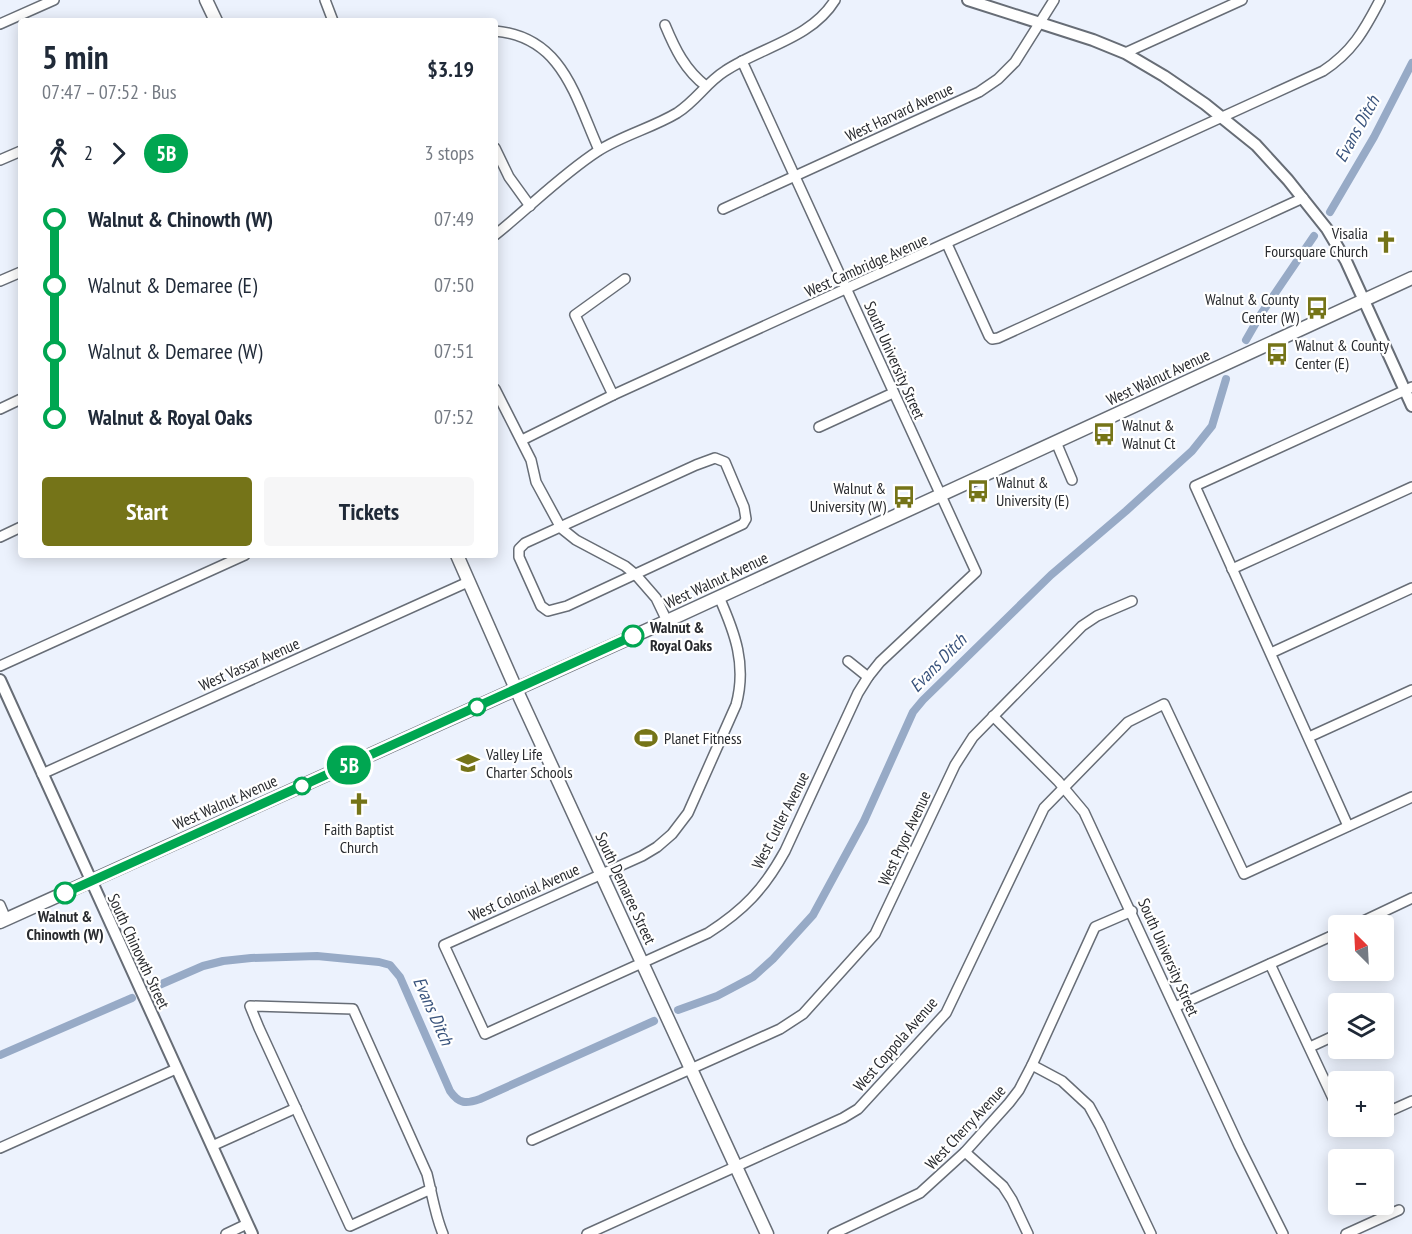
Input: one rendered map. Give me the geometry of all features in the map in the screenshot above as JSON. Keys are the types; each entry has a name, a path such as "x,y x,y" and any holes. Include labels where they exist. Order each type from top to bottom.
{"main road":[{"path":"206,0 215,18"},
{"name":"West Walnut Avenue","path":"3,920 667,621 1412,278"},
{"name":"South Demaree Street","path":"458,558 766,1234"}],"street":[{"path":"0,24 54,0"},
{"path":"324,0 332,18"},
{"path":"498,234 599,150 675,114 692,103 723,71 806,29 828,12 835,0"},
{"path":"968,0 1125,53 1164,76 1224,118 1256,145 1327,229 1346,261 1408,388 1412,406"},
{"name":"West Harvard Avenue","path":"723,209 979,92 998,79 1015,62 1054,0"},
{"path":"1125,53 1242,0"},
{"name":"West Cambridge Avenue","path":"522,440 613,395 1323,71 1341,59 1356,42 1380,0"},
{"path":"664,25 680,59 696,79 706,86"},
{"path":"498,31 521,35 552,56 564,73 599,150"},
{"name":"South University Street","path":"742,61 976,572"},
{"path":"0,160 18,152"},
{"path":"498,155 508,177 531,206"},
{"path":"947,244 992,339 1303,198"},
{"path":"0,281 18,273"},
{"path":"613,395 575,315 625,279"},
{"path":"1408,388 1194,486 1348,826 1412,797"},
{"path":"819,427 893,393"},
{"path":"498,395 531,460 536,482 561,528 576,540 636,574 652,593 667,621"},
{"path":"0,409 18,400"},
{"path":"1056,442 1072,480"},
{"path":"715,458 725,462 744,507 746,519 743,524 636,574 567,606 548,611 539,603 519,557 519,549 525,543 561,528 706,460 715,458"},
{"path":"1232,569 1412,487"},
{"path":"0,537 18,528"},
{"path":"0,666 238,558"},
{"name":"West Cutler Avenue","path":"485,1034 708,933 733,918 767,881 785,851 868,676 976,572"},
{"name":"West Vassar Avenue","path":"42,774 468,582"},
{"path":"1270,653 1412,588"},
{"name":"West Colonial Avenue","path":"485,1034 444,945 642,856 672,834 688,813 736,705 740,689 741,661 736,636 719,597"},
{"name":"West Pryor Avenue","path":"532,1140 780,1029 803,1014 875,934 955,765 973,737 1082,626 1097,616 1131,601"},
{"path":"848,661 868,676"},
{"name":"South Chinowth Street","path":"0,680 250,1229"},
{"path":"1308,737 1412,690"},
{"name":"West Coppola Avenue","path":"587,1234 736,1168 858,1109 939,1022 952,1001 1044,808 1128,722 1164,704 1244,874 1348,826"},
{"name":"South University Street","path":"993,716 1064,787 1084,812 1239,1146 1283,1234"},
{"path":"1376,915 1412,898"},
{"path":"0,905 3,920"},
{"name":"West Cherry Avenue","path":"833,1234 920,1193 965,1152 1019,1090 1095,927 1131,910"},
{"path":"1175,1007 1328,938"},
{"path":"1270,964 1328,1087"},
{"path":"431,1189 350,1226 250,1005 353,1009 427,1174 431,1189 438,1221 443,1234"},
{"path":"1310,1047 1328,1039"},
{"path":"1032,1065 1062,1081 1089,1106 1101,1126 1151,1234"},
{"path":"0,1148 176,1069"},
{"path":"1394,1109 1412,1101"},
{"path":"212,1146 296,1108"},
{"path":"965,1152 1003,1186 1028,1234"},
{"path":"1346,1234 1399,1210"},
{"path":"226,1234 250,1229"}],"waterway":[{"name":"Evans Ditch","path":"1330,212 1374,137 1412,63"},
{"name":"Evans Ditch","path":"1246,340 1314,236"},
{"name":"Evans Ditch","path":"678,1010 717,996 753,977 773,959 813,915 864,821 913,712 1051,575 1192,451 1212,426 1226,379"},
{"name":"Evans Ditch","path":"150,989 203,966 251,958 317,956 390,965 400,977 450,1091 460,1101 467,1102 480,1099 654,1021"},
{"name":"Evans Ditch","path":"0,1055 132,998"}],"bus line":[{"name":"5B","path":"65,893 633,636"}],"place":[{"name":"Visalia Foursquare Church","path":"1386,242"},
{"name":"Walnut & County Center (W)","path":"1317,308"},
{"name":"Walnut & County Center (E)","path":"1277,354"},
{"name":"Walnut & Walnut Ct","path":"1104,434"},
{"name":"Walnut & University (E)","path":"978,491"},
{"name":"Walnut & University (W)","path":"904,497"},
{"name":"Walnut & Royal Oaks","path":"633,636"},
{"name":"Planet Fitness","path":"646,738"},
{"name":"Valley Life Charter Schools","path":"468,763"},
{"name":"Faith Baptist Church","path":"359,804"},
{"name":"Walnut & Chinowth (W)","path":"65,893"}]}
